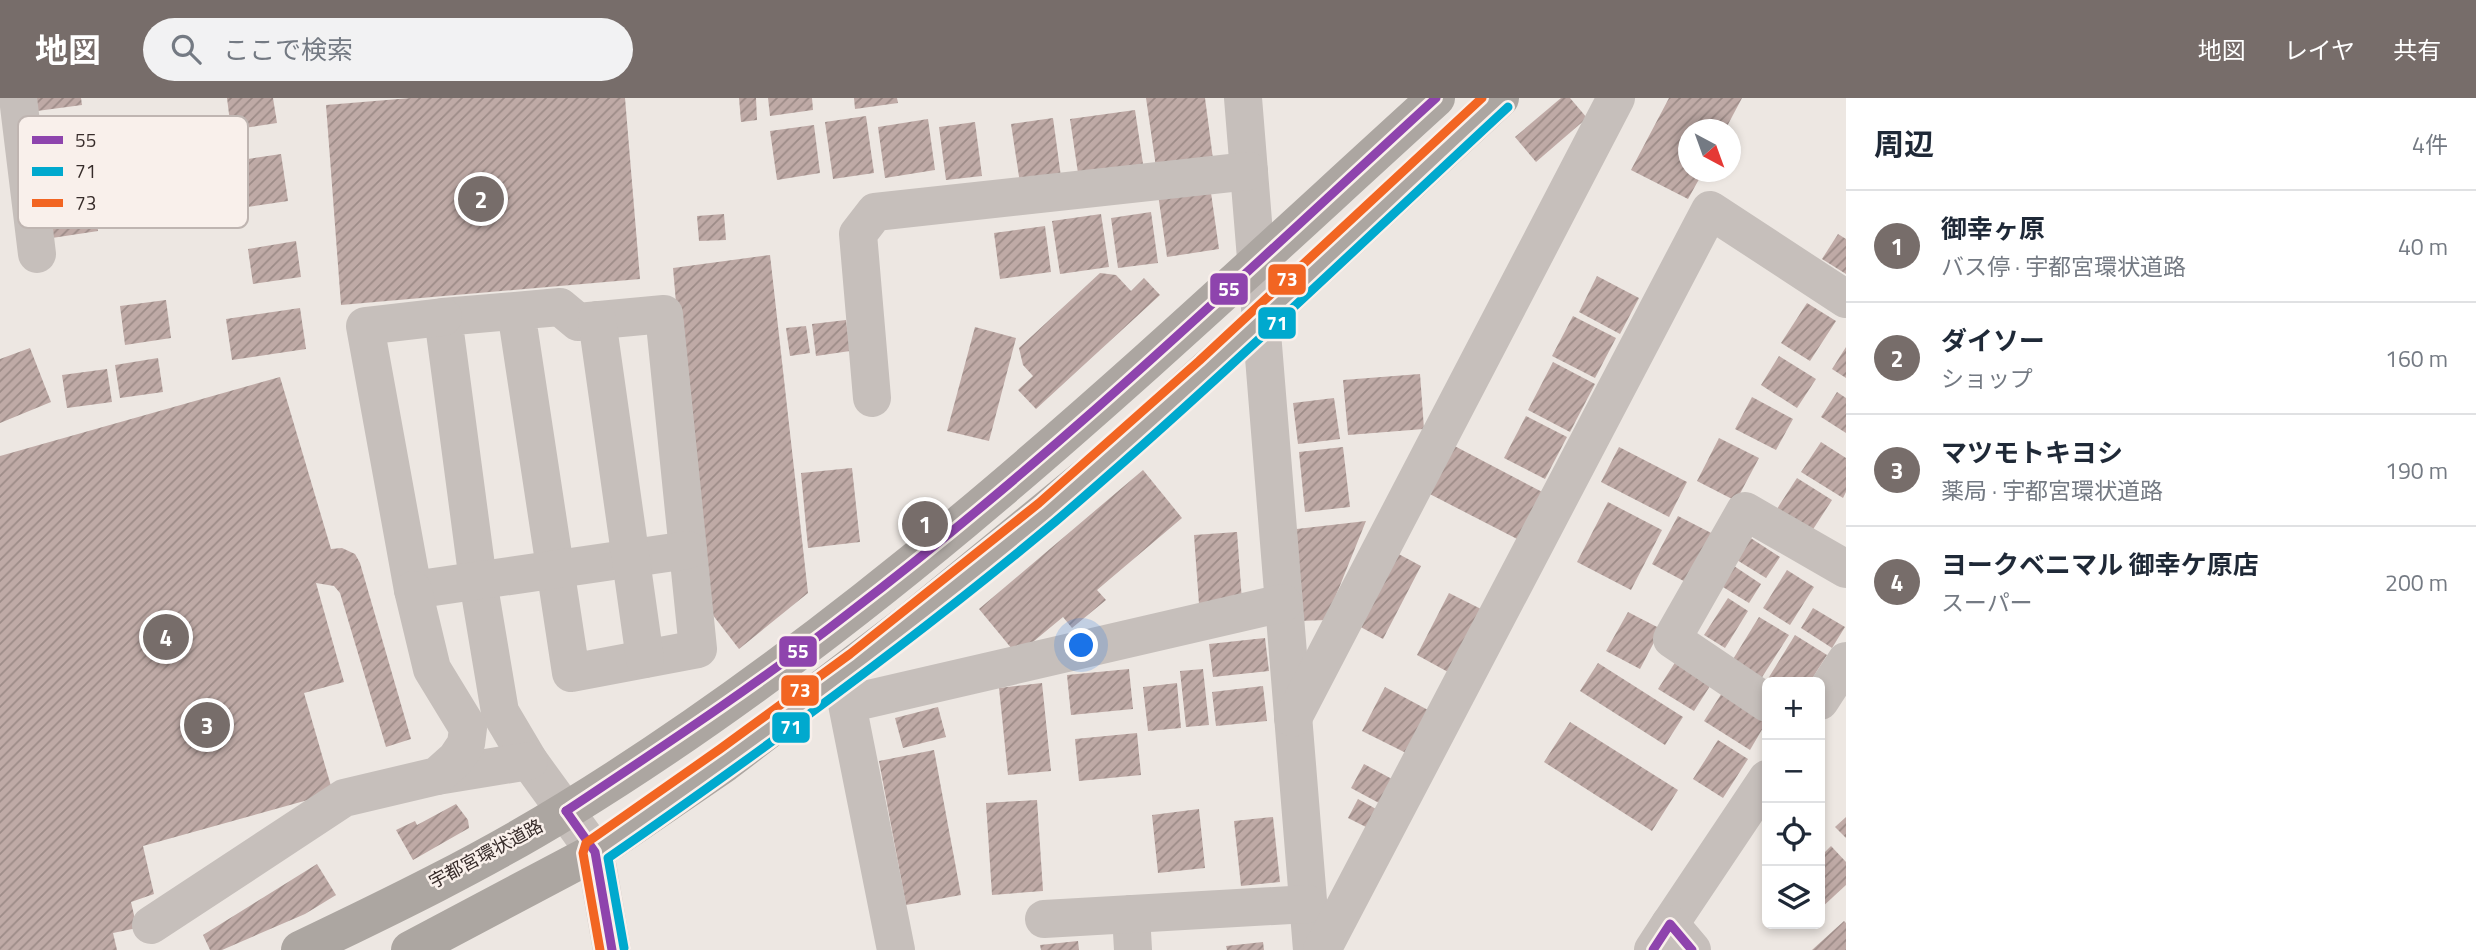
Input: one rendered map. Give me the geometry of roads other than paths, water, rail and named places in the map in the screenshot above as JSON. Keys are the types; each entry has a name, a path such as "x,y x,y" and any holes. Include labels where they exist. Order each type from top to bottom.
{"highway":[{"name":"宇都宮環状道路","path":"300,950 451,874 566,811 701,722 889,582 1074,426 1436,98"},
{"path":"410,950 595,852 724,763 838,694 1021,532 1106,461 1500,98"}],"street":[{"path":"18,98 20,116"},
{"path":"1243,98 1312,950"},
{"path":"1293,718 1616,98"},
{"path":"872,398 859,234 875,212 1250,171"},
{"path":"1322,950 1710,211 1846,299"},
{"path":"34,228 37,254"},
{"path":"437,776 456,759 466,744 468,728 432,669 412,590 365,326 443,317 560,307 578,322 664,314 698,649 571,673 516,311"},
{"path":"443,317 478,581 500,712 529,761 595,852 612,950"},
{"path":"597,320 645,659"},
{"path":"1762,700 1672,639 1745,511 1846,569"},
{"path":"412,590 688,550"},
{"path":"896,950 838,694 1283,603"},
{"path":"1825,694 1846,662"},
{"path":"150,925 344,798 437,776 529,761"},
{"path":"1672,941 1762,788"},
{"path":"1044,919 1132,932 1308,904"}],"place":[{"name":"ダイソー","path":"481,199"},
{"name":"御幸ヶ原","path":"925,524"},
{"name":"ヨークベニマル 御幸ケ原店","path":"166,637"},
{"name":"マツモトキヨシ","path":"207,725"}]}
